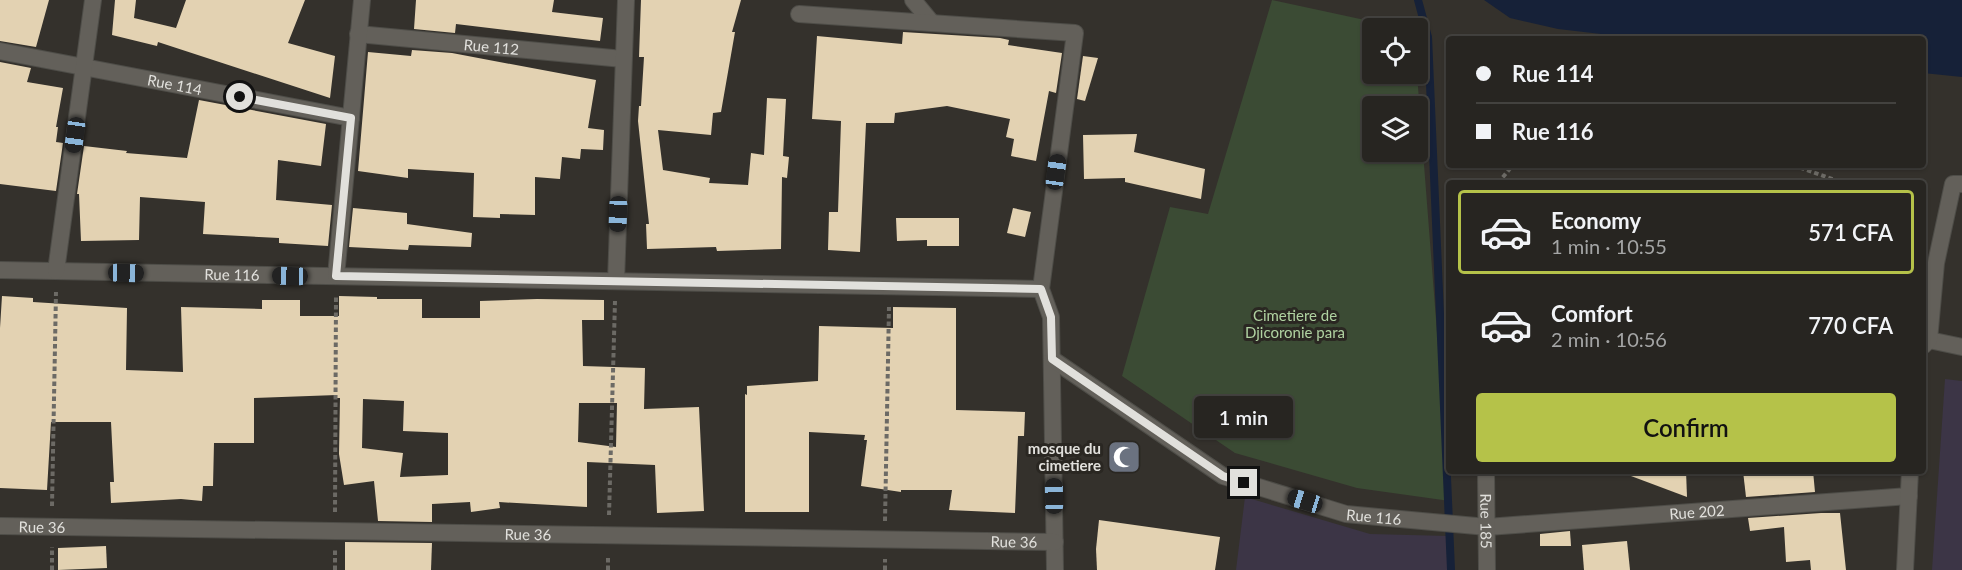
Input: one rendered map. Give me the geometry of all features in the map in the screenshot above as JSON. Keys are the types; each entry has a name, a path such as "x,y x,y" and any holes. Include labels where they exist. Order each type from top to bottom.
{"street":[{"path":"57,271 93,0"},
{"path":"336,276 362,0"},
{"path":"616,281 626,0"},
{"path":"913,0 932,23"},
{"path":"799,14 1075,33 1041,289 1051,317 1055,570"},
{"name":"Rue 112","path":"358,34 623,58"},
{"name":"Rue 114","path":"0,51 351,118"},
{"path":"1962,184 1953,184 1936,263 1926,343 1962,347"},
{"name":"Rue 116","path":"0,270 1041,289"},
{"name":"Rue 116","path":"1052,359 1223,476 1346,514 1487,527"},
{"name":"Rue 185","path":"1486,474 1487,570"},
{"path":"1905,570 1910,474"},
{"name":"Rue 202","path":"1487,527 1909,496"},
{"name":"Rue 36","path":"0,525 1055,542"}],"path":[{"path":"1500,180 1510,168"},
{"path":"1801,168 1835,180"},
{"path":"52,570 57,271"},
{"path":"334,570 336,276"},
{"path":"608,570 616,281"},
{"path":"885,570 889,286"}],"shaded area":[{"path":"1945,379 1962,381 1962,570 1932,570"},
{"path":"1245,497 1370,534 1448,536 1449,570 1236,570"}],"green space":[{"name":"Cimetiere de Djicoronie para","path":"1272,0 1362,19 1362,84 1418,84 1419,96 1362,96 1362,162 1424,162 1446,474 1448,474 1450,501 1357,488 1235,453 1122,376 1170,207 1208,214"}],"water":[{"path":"1484,0 1962,0 1962,77 1926,73 1926,36 1618,36 1558,29 1510,18"}],"building":[{"path":"0,0 49,0 36,47 0,41"},
{"path":"115,0 136,0 134,18 176,28 186,0 305,0 288,43 335,56 330,98 158,42 157,46 112,35"},
{"path":"416,0 554,0 552,12 603,18 600,41 456,24 455,33 414,29"},
{"path":"641,0 741,0 732,32 735,32 721,112 713,113 711,135 658,130 663,170 710,178 709,183 748,185 751,153 764,155 767,98 786,99 783,156 789,157 787,178 782,177 781,249 717,251 716,247 647,249 646,224 649,224 638,121 644,57 639,57"},
{"path":"903,32 1000,38 1009,40 1008,45 1062,53 1056,93 1049,91 1036,161 1011,156 1014,139 1006,137 1010,119 947,106 895,113 894,123 866,123 860,252 828,250 829,212 838,212 841,121 812,119 817,36 902,44"},
{"path":"412,50 452,53 596,80 588,128 604,130 603,150 581,149 580,159 562,157 560,179 535,177 535,215 500,214 500,218 473,217 474,173 408,169 408,178 358,171 368,52 411,56"},
{"path":"1083,56 1098,58 1085,101 1077,99"},
{"path":"0,62 31,68 27,82 63,88 56,127 58,127 56,142 63,143 56,191 0,184"},
{"path":"199,100 326,124 321,166 278,160 276,200 332,205 328,246 279,243 279,238 203,234 205,202 140,197 139,240 81,241 79,194 77,194 84,146 127,151 126,153 187,158"},
{"path":"1137,134 1134,152 1205,169 1201,199 1125,182 1125,178 1084,179 1083,135"},
{"path":"353,208 407,213 407,224 472,233 471,247 409,245 408,250 349,247"},
{"path":"1013,208 1031,212 1025,237 1007,233"},
{"path":"896,218 959,218 959,246 927,246 927,240 897,241"},
{"path":"2,296 33,298 33,302 127,308 126,370 183,372 181,307 262,309 262,300 300,300 300,316 339,316 339,296 377,297 377,299 422,299 422,318 480,318 480,301 604,300 604,320 582,320 583,366 645,368 644,409 699,407 704,511 657,513 655,465 587,462 587,507 499,502 500,508 471,512 470,502 432,504 432,522 378,521 374,481 344,485 339,454 340,398 337,398 337,395 254,398 254,443 214,443 213,486 203,486 202,501 181,499 111,503 110,482 114,482 111,422 51,422 47,490 0,488","holes":["363,399 404,401 403,431 448,433 448,475 400,477 403,453 362,448","579,403 617,403 616,447 578,442"]},
{"path":"893,307 956,308 956,410 1025,412 1024,436 1018,436 1015,513 949,510 952,490 901,490 901,492 861,486 867,440 864,440 865,435 809,432 809,512 745,512 745,394 747,395 747,386 818,381 819,326 893,328"},
{"path":"1626,474 1686,474 1687,497"},
{"path":"1743,474 1813,474 1815,492 1746,497"},
{"path":"1840,513 1846,570 1811,570 1810,560 1786,562 1784,527 1750,531 1748,518"},
{"path":"1099,520 1220,537 1215,570 1097,570 1096,549"},
{"path":"1570,531 1571,546 1540,546 1540,534"},
{"path":"1627,541 1630,570 1584,570 1582,545"},
{"path":"345,542 432,543 431,570 345,570"},
{"path":"106,546 107,568 58,570 58,548"}],"waterway":[{"path":"1418,0 1428,37 1446,454"},
{"path":"1447,474 1451,570"}],"place":[{"name":"mosque du cimetiere","path":"1124,457"}],"route":[{"path":"240,97 351,118 336,276 1041,289 1051,317 1052,359 1223,476 1244,483"}]}
